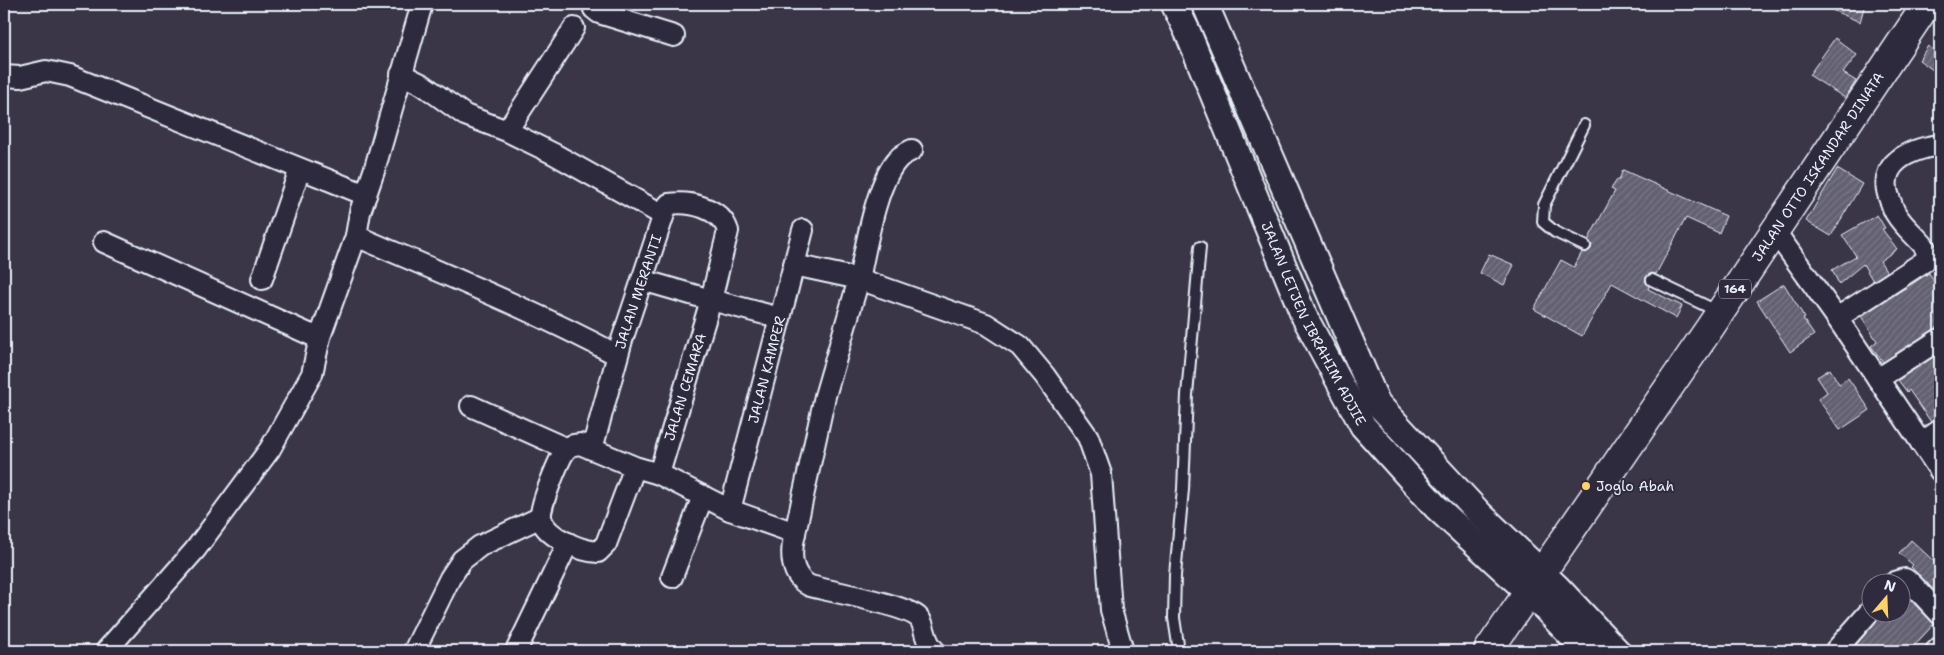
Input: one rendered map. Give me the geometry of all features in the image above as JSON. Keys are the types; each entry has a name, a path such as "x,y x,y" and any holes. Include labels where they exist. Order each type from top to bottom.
{"main road":[{"name":"JALAN OTTO ISKANDAR DINATA","path":"1488,651 1720,313 1927,4"}],"street":[{"path":"106,651 195,550 270,449 312,374 320,337 356,236 358,221 422,4"},
{"path":"595,4 594,8 599,13 674,36"},
{"name":"JALAN LETJEN IBRAHIM ADJIE","path":"1174,4 1192,41 1304,316 1363,426 1436,508 1534,583"},
{"name":"JALAN LETJEN IBRAHIM ADJIE","path":"1205,4 1377,403 1480,514 1534,583"},
{"path":"507,132 574,28"},
{"path":"4,76 20,77 46,71 70,76 366,195"},
{"path":"401,74 423,86 465,115 507,132 609,183 663,215"},
{"path":"1837,318 1925,261 1927,252 1924,246 1896,214 1886,190 1888,172 1898,159 1914,150 1940,145"},
{"path":"912,150 899,158 890,171 876,204 859,279 825,396 792,544 792,560 796,576 803,583 895,607 918,616 921,620 927,642 935,651"},
{"path":"262,279 300,169"},
{"name":"JALAN CEMARA","path":"660,474 711,300 728,231 724,220 719,215 686,203 670,204 663,215"},
{"name":"JALAN MERANTI","path":"592,449 617,355 663,215"},
{"name":"JALAN KAMPER","path":"730,510 803,230"},
{"path":"1774,230 1837,318 1940,471"},
{"path":"356,236 480,290 617,355"},
{"path":"104,242 320,337"},
{"path":"794,265 859,279 986,324 1020,346 1045,376 1088,437 1101,474 1111,610 1123,651"},
{"path":"642,280 780,318"},
{"path":"1878,379 1940,339"},
{"path":"471,406 566,448"},
{"path":"1921,443 1940,430"},
{"path":"635,467 606,544 598,552 589,551 568,543 545,528 541,517 542,508 550,484 566,448 580,444 635,467 660,474 730,510 795,533"},
{"path":"672,577 703,496"},
{"path":"414,651 450,578 462,560 480,546 541,517"},
{"path":"516,651 568,543"},
{"path":"1586,651 1539,602 1534,583 1557,587 1617,651"},
{"path":"1912,584 1940,614"},
{"path":"1836,651 1862,621"},
{"path":"1936,651 1940,647"}],"lane":[{"path":"1584,125 1544,205 1543,222 1555,232 1585,246"},
{"path":"1179,651 1174,618 1174,575 1183,489 1187,395 1200,247"},
{"path":"1652,280 1720,313"}],"building":[{"path":"1818,4 1865,4 1860,22"},
{"path":"1835,38 1857,55 1843,73 1856,81 1845,98 1809,75"},
{"path":"1928,46 1940,55 1940,75 1919,60"},
{"path":"1837,169 1862,184 1831,236 1806,221"},
{"path":"1623,170 1726,216 1719,233 1686,218 1656,274 1651,273 1646,277 1645,281 1649,286 1648,289 1682,306 1676,318 1612,283 1582,336 1534,309 1561,260 1574,267 1582,252 1586,253 1591,249 1592,245 1588,240 1615,191 1611,189 1619,180"},
{"path":"1877,215 1885,228 1882,229 1897,249 1880,261 1887,272 1873,281 1863,264 1839,284 1832,270 1856,256 1842,235"},
{"path":"1489,254 1514,265 1504,285 1480,273"},
{"path":"1929,273 1940,289 1940,327 1883,362 1871,346 1877,341 1861,316"},
{"path":"1784,284 1814,335 1790,352 1757,301"},
{"path":"1940,353 1940,418 1931,422 1909,390 1907,392 1898,380"},
{"path":"1830,369 1839,384 1848,378 1870,410 1840,430 1818,399 1827,392 1817,377"},
{"path":"1911,540 1940,567 1940,597 1911,567 1913,565 1899,553"},
{"path":"1912,601 1934,624 1909,651 1851,651 1875,622 1912,622"}],"place":[{"name":"Joglo Abah","path":"1586,486"}]}
